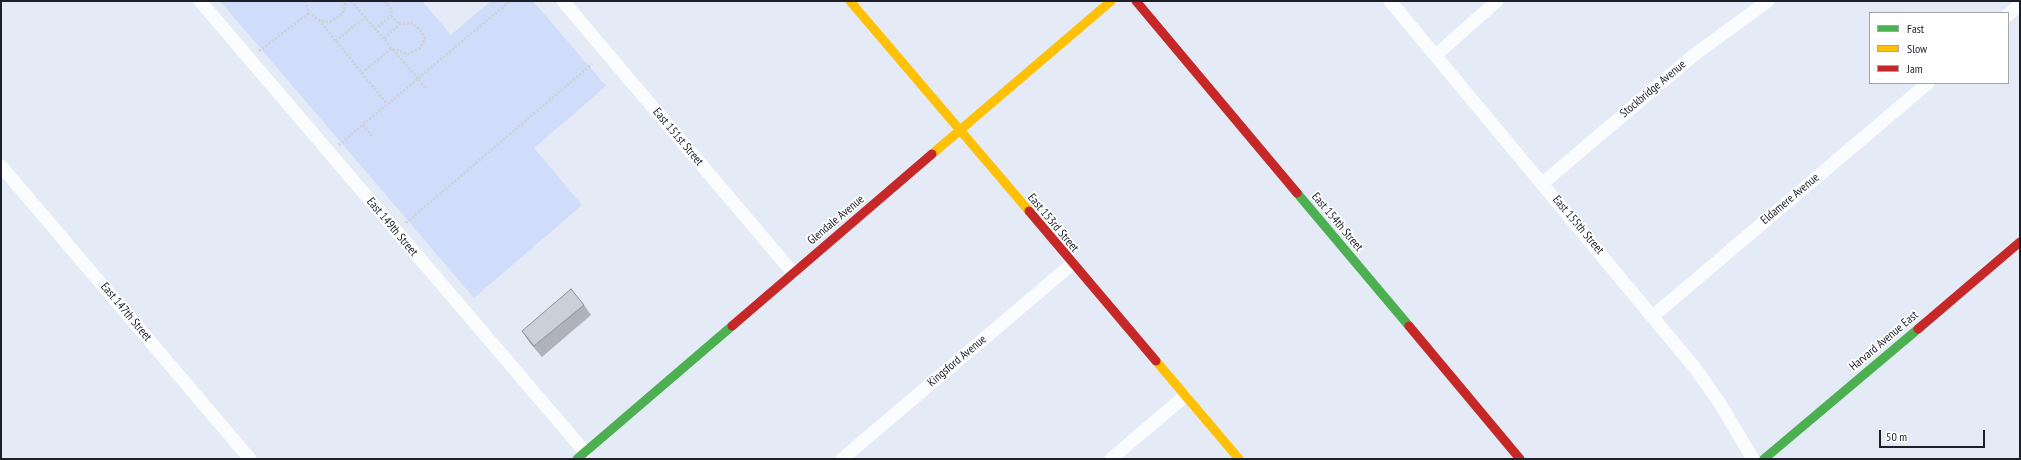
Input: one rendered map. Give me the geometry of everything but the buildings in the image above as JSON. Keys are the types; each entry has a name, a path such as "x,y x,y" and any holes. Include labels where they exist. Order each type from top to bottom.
{"street":[{"name":"East 149th Street","path":"200,1 581,456"},
{"name":"East 151st Street","path":"563,1 793,273"},
{"name":"East 153rd Street","path":"850,1 1239,459"},
{"name":"Glendale Avenue","path":"581,456 1111,1"},
{"name":"East 154th Street","path":"1136,1 1520,459"},
{"name":"East 155th Street","path":"1390,1 1543,183 1695,368 1720,402 1753,459"},
{"path":"1436,55 1497,1"},
{"name":"Stockbridge Avenue","path":"1543,183 1694,55 1768,1"},
{"path":"2009,14 2020,5"},
{"name":"Eldamere Avenue","path":"1653,316 1927,84"},
{"name":"East 147th Street","path":"1,166 250,459"},
{"name":"Harvard Avenue East","path":"1764,459 2020,242"},
{"name":"Kingsford Avenue","path":"842,459 1072,264"},
{"path":"1111,459 1185,396"}],"path":[{"path":"305,1 309,13 319,20 387,104"},
{"path":"319,20 326,22 338,17 343,13 346,1"},
{"path":"351,1 426,88"},
{"path":"375,29 391,16 392,10 384,1"},
{"path":"338,145 510,1"},
{"path":"259,52 309,13"},
{"path":"391,16 400,24"},
{"path":"336,41 365,17"},
{"path":"384,39 400,24 412,23 420,30 425,39 420,48 408,54 392,48"},
{"path":"362,74 392,48"},
{"path":"404,225 592,64"},
{"path":"363,125 372,136"}],"shaded area":[{"path":"220,1 422,1 451,35 491,1 533,1 606,86 534,148 582,205 474,298"}],"traffic: fast":[{"path":"1297,193 1409,326"},
{"path":"577,459 732,326"},
{"path":"1764,459 1918,329"}],"traffic: slow":[{"path":"850,1 1029,211"},
{"path":"932,154 1111,1"},
{"path":"1156,361 1239,459"}],"traffic: jam":[{"path":"1136,1 1297,193"},
{"path":"732,326 932,154"},
{"path":"1029,211 1156,361"},
{"path":"1918,329 2020,242"},
{"path":"1409,326 1520,459"}]}
